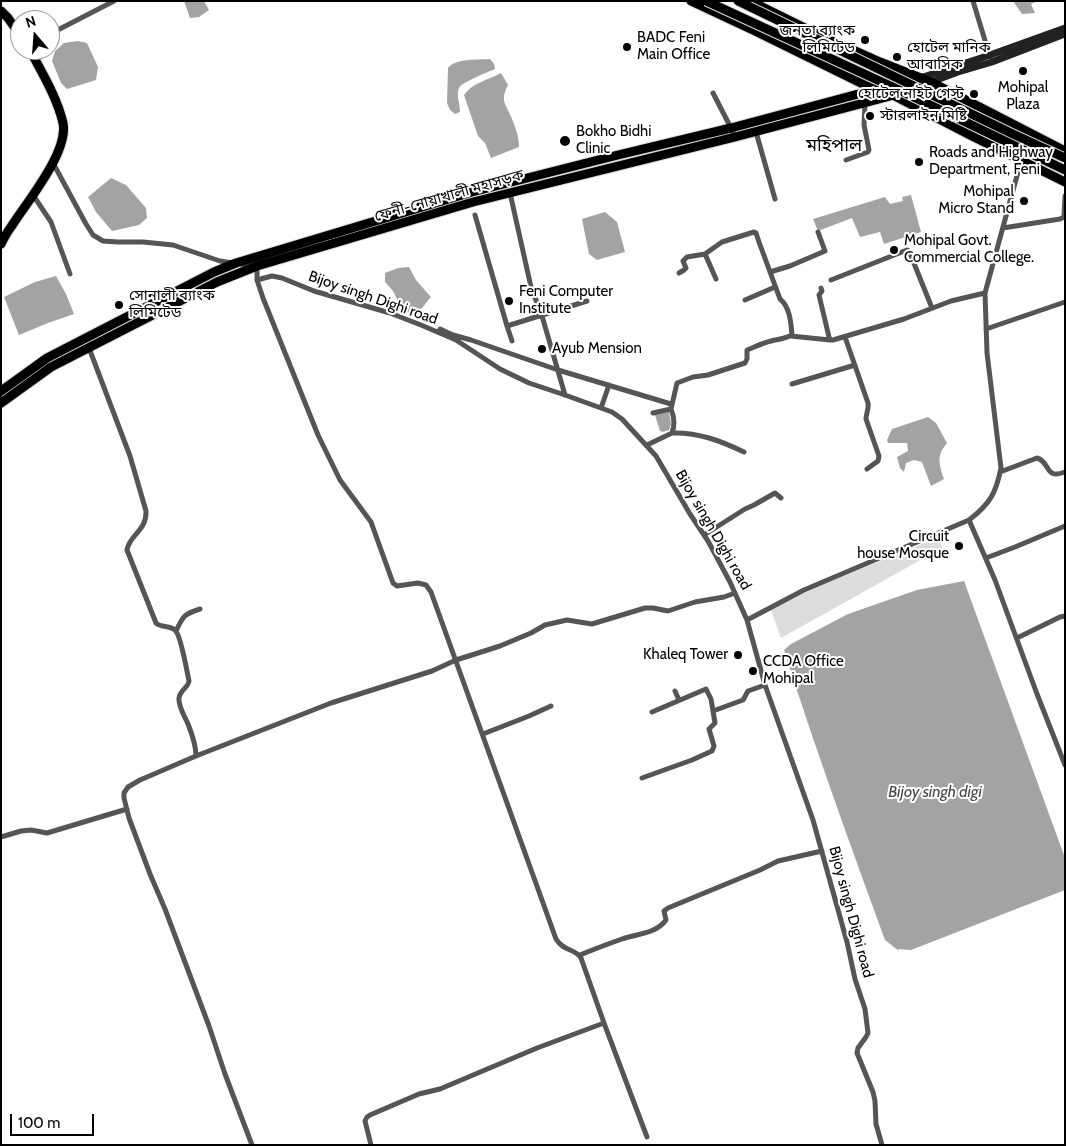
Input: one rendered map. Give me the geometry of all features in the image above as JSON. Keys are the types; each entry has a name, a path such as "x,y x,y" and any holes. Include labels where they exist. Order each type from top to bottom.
{"highway":[{"path":"691,1 867,86 894,95 1065,182"},
{"path":"706,1 897,89 1065,170"},
{"path":"738,1 1065,158"},
{"path":"754,2 814,32 930,82 1065,151"},
{"path":"1,11 10,21"},
{"path":"1,244 10,227 54,162 61,141 63,125 48,84 35,60"},
{"name":"ফেনী-নোয়াখালী মহাসড়ক","path":"1,392 47,358 214,272 236,263 472,192 731,128 920,78"},
{"name":"ফেনী-নোয়াখালী মহাসড়ক","path":"1,403 50,367 217,282 257,266 472,202 735,138 894,95 930,82"}],"main road":[{"path":"930,82 1065,28"},
{"path":"920,78 1065,34"}],"street":[{"path":"60,29 114,1"},
{"path":"973,1 991,58"},
{"path":"713,93 735,138"},
{"path":"846,160 868,152 870,147 864,125 865,103"},
{"path":"756,132 774,199"},
{"path":"747,620 804,590 969,520 980,512 992,497 1001,468 987,353 985,293 1020,160"},
{"path":"54,162 86,224 93,235 103,241 173,245 220,261 257,266 257,280 318,435 340,480 371,522 393,583 397,586 418,583 426,585 431,592 556,939 564,948 580,955 624,938 644,934 663,924 666,920 664,911 668,908 778,861 822,851"},
{"path":"510,193 530,282 565,395"},
{"path":"33,195 51,222 70,274"},
{"path":"1003,228 1065,218 1065,196"},
{"path":"475,215 512,340"},
{"path":"679,273 686,268 684,261 687,257 705,254 722,242 754,232 780,299 786,305 792,327 791,336"},
{"path":"770,272 790,266 825,251 818,232"},
{"path":"831,280 907,250 932,308"},
{"path":"705,254 716,279"},
{"name":"Bijoy singh Dighi road","path":"257,280 272,276 282,278 314,291 421,324 456,340 500,369 529,383 612,412 622,419 656,456 704,535 747,620 765,685 813,820 847,942 855,979 865,1009 868,1033 858,1048 858,1053 873,1092 876,1124 882,1145"},
{"path":"745,300 776,287"},
{"path":"821,288 822,291 819,295 830,340"},
{"path":"672,433 674,427 671,406 677,383 745,363 747,359 746,350 791,336 830,340 845,337 904,319 951,301 985,293"},
{"path":"508,326 587,302"},
{"path":"986,330 1065,302"},
{"path":"440,329 558,370 671,406"},
{"path":"845,337 868,403 869,408 866,419 879,456 878,462 867,469"},
{"path":"89,348 130,456 146,511 146,517 141,529 127,546 128,555 156,623 161,627 176,631"},
{"path":"792,384 855,366"},
{"path":"601,408 609,385"},
{"path":"653,413 671,406"},
{"path":"647,445 672,433 690,433 728,444 744,452"},
{"path":"1000,472 1037,458 1042,460 1050,473 1054,475 1065,472"},
{"path":"704,535 745,509 776,493 781,498"},
{"path":"969,520 996,580 1065,765"},
{"path":"986,558 1065,526"},
{"path":"252,1145 127,809 124,793 128,787 196,756 331,704 432,671 456,660 500,646 545,625 566,620 592,624 645,608 668,611 695,602 735,593"},
{"path":"196,756 189,725 179,702 180,693 186,688 189,681 176,631 188,613 200,609"},
{"path":"1017,638 1065,616"},
{"path":"713,711 743,700 748,691 765,685"},
{"path":"642,778 692,760 712,751 714,746 709,729 715,723 711,699 706,689 652,712"},
{"path":"676,691 679,700"},
{"path":"483,734 551,706"},
{"path":"1,837 32,830 47,834 127,809"},
{"path":"580,955 647,1137"},
{"path":"371,1145 365,1121 370,1115 419,1094 440,1089 536,1048 604,1023"}],"shaded area":[{"path":"939,537 942,548 781,638 771,610 815,588"}],"water":[{"path":"184,1 204,1 209,10 199,17 190,18"},
{"path":"1013,1 1038,1 1031,4 1035,13 1022,14"},
{"path":"78,41 87,43 98,67 96,80 67,89 61,83 52,61 60,60 60,47 64,43"},
{"path":"490,59 495,69 470,80 459,88 460,112 455,114 450,110 447,103 448,68 461,61"},
{"path":"501,73 508,85 504,100 516,130 519,147 491,158 485,143 478,136 464,95 476,85"},
{"path":"111,178 126,185 146,208 147,218 139,225 112,231 96,212 88,197"},
{"path":"911,195 921,232 884,244 880,232 860,237 852,218 818,231 813,219 885,197 890,204 903,201 902,197"},
{"path":"605,212 617,222 625,252 597,260 589,254 582,219"},
{"path":"409,267 416,280 431,297 417,314 408,313 400,305 393,291 385,282 385,273 398,268"},
{"path":"56,276 74,314 19,335 4,297 35,282"},
{"path":"669,412 671,424 669,430 660,431 655,415"},
{"path":"928,417 936,423 947,443 940,456 944,479 931,486 922,462 914,460 906,463 904,472 900,468 897,457 908,451 907,443 888,443 887,440 892,429"},
{"name":"Bijoy singh digi","path":"964,581 1065,858 1065,890 911,950 898,949 899,951 885,940 820,760 784,650 791,644 848,614 917,590"}],"place":[{"name":"জনতা ব্যাংক লিমিটেড","path":"865,40"},
{"name":"BADC Feni Main Office","path":"627,47"},
{"name":"হোটেল মানিক আবাসিক","path":"897,57"},
{"name":"Mohipal Plaza","path":"1023,71"},
{"name":"হোটেল নাইট গেস্ট","path":"974,94"},
{"name":"স্টারলাইন মিষ্টি","path":"870,116"},
{"name":"Bokho Bidhi Clinic","path":"565,141"},
{"name":"Roads and Highway Department, Feni","path":"919,162"},
{"name":"Mohipal Micro Stand","path":"1024,201"},
{"name":"Mohipal Govt. Commercial College.","path":"894,250"},
{"name":"Feni Computer Institute","path":"509,301"},
{"name":"সোনালী ব্যাংক লিমিটেড","path":"119,305"},
{"name":"Ayub Mension","path":"542,349"},
{"name":"Circuit house Mosque","path":"959,546"},
{"name":"Khaleq Tower","path":"738,655"},
{"name":"CCDA Office Mohipal","path":"753,671"}],"district":[{"name":"মহিপাল","path":"834,146"}]}
